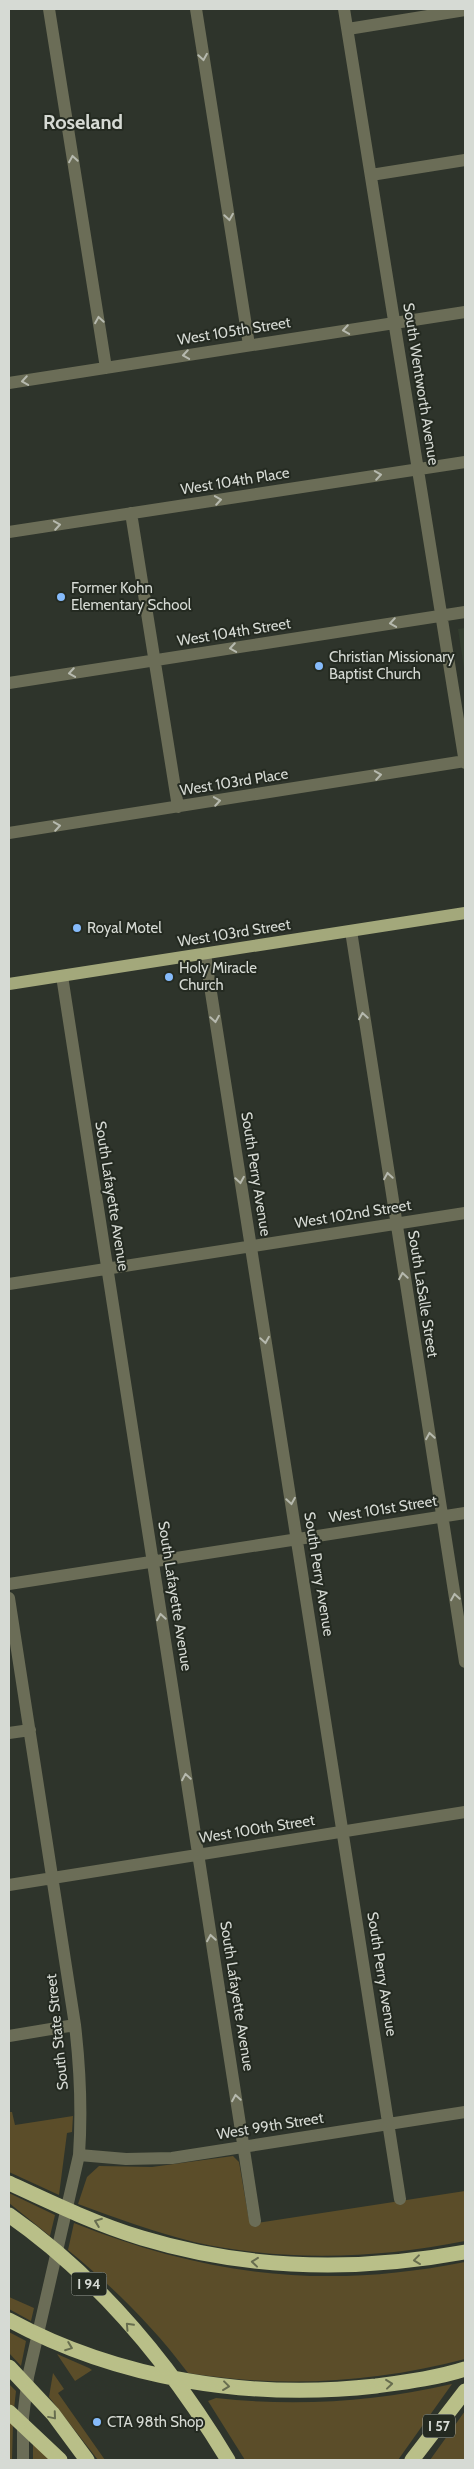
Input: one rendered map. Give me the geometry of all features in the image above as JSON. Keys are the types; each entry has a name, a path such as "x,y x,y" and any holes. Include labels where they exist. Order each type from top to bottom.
{"highway":[{"path":"9,2183 93,2220 142,2238 199,2253 252,2262 304,2266 354,2266 418,2261 465,2252"},
{"name":"I 94","path":"9,2215 75,2270 162,2362 188,2396 228,2460"},
{"path":"9,2320 71,2348 140,2370 190,2382 236,2388 346,2389 400,2383 465,2369"},
{"path":"9,2367 53,2414 87,2460"},
{"name":"I 57","path":"412,2460 465,2391"},
{"path":"9,2412 60,2460"}],"main road":[{"name":"West 103rd Street","path":"9,984 465,913"}],"street":[{"path":"49,9 106,368"},
{"path":"196,9 249,346"},
{"name":"South Wentworth Avenue","path":"344,9 465,762"},
{"path":"348,29 465,10"},
{"path":"371,175 465,160"},
{"name":"West 105th Street","path":"9,383 465,312"},
{"name":"West 104th Place","path":"9,532 465,462"},
{"path":"131,514 178,807"},
{"name":"West 104th Street","path":"9,683 465,612"},
{"name":"West 103rd Place","path":"9,834 465,762"},
{"name":"South LaSalle Street","path":"351,931 395,1224 465,1662"},
{"name":"South Perry Avenue","path":"205,954 400,2199"},
{"name":"South Lafayette Avenue","path":"62,976 255,2221"},
{"name":"West 102nd Street","path":"9,1284 465,1213"},
{"name":"West 101st Street","path":"9,1584 465,1512"},
{"name":"South State Street","path":"9,1598 53,1877 80,2066 79,2155 32,2356 24,2401 23,2460"},
{"path":"9,1733 30,1730"},
{"name":"West 100th Street","path":"9,1885 465,1812"},
{"path":"9,2036 75,2025"},
{"name":"West 99th Street","path":"79,2155 126,2160 172,2158 465,2112"}],"shaded area":[{"path":"465,628 465,675 458,629"},
{"path":"9,2112 12,2112 15,2125 73,2116 72,2132 67,2133 59,2195 9,2172"},
{"path":"233,2156 239,2162 249,2220 257,2223 465,2191 465,2241 398,2252 330,2256 261,2253 179,2238 78,2204 87,2177 99,2166 152,2167"},
{"path":"9,2193 55,2215 50,2236 9,2203"},
{"path":"74,2223 123,2241 171,2255 219,2266 267,2273 315,2276 364,2275 414,2271 465,2262 465,2359 396,2373 327,2381 258,2381 188,2373 161,2339 132,2308 68,2250"},
{"path":"9,2297 34,2308 31,2321 9,2309"},
{"path":"9,2332 26,2341 21,2366 9,2353"},
{"path":"57,2354 89,2368 92,2370 75,2381"},
{"path":"53,2373 64,2389 58,2393 105,2460 98,2460 49,2397"},
{"path":"9,2384 16,2391 14,2409 9,2405"},
{"path":"452,2384 398,2460 245,2460 208,2401 216,2398 276,2402 364,2399"},
{"path":"465,2411 465,2460 430,2460"},
{"path":"9,2421 13,2424 12,2460 9,2460"},
{"path":"33,2441 53,2460 33,2460"}],"place":[{"name":"Former Kohn Elementary School","path":"61,597"},
{"name":"Christian Missionary Baptist Church","path":"319,666"},
{"name":"Royal Motel","path":"77,928"},
{"name":"Holy Miracle Church","path":"169,977"},
{"name":"CTA 98th Shop","path":"97,2422"}],"district":[{"name":"Roseland","path":"83,122"}]}
